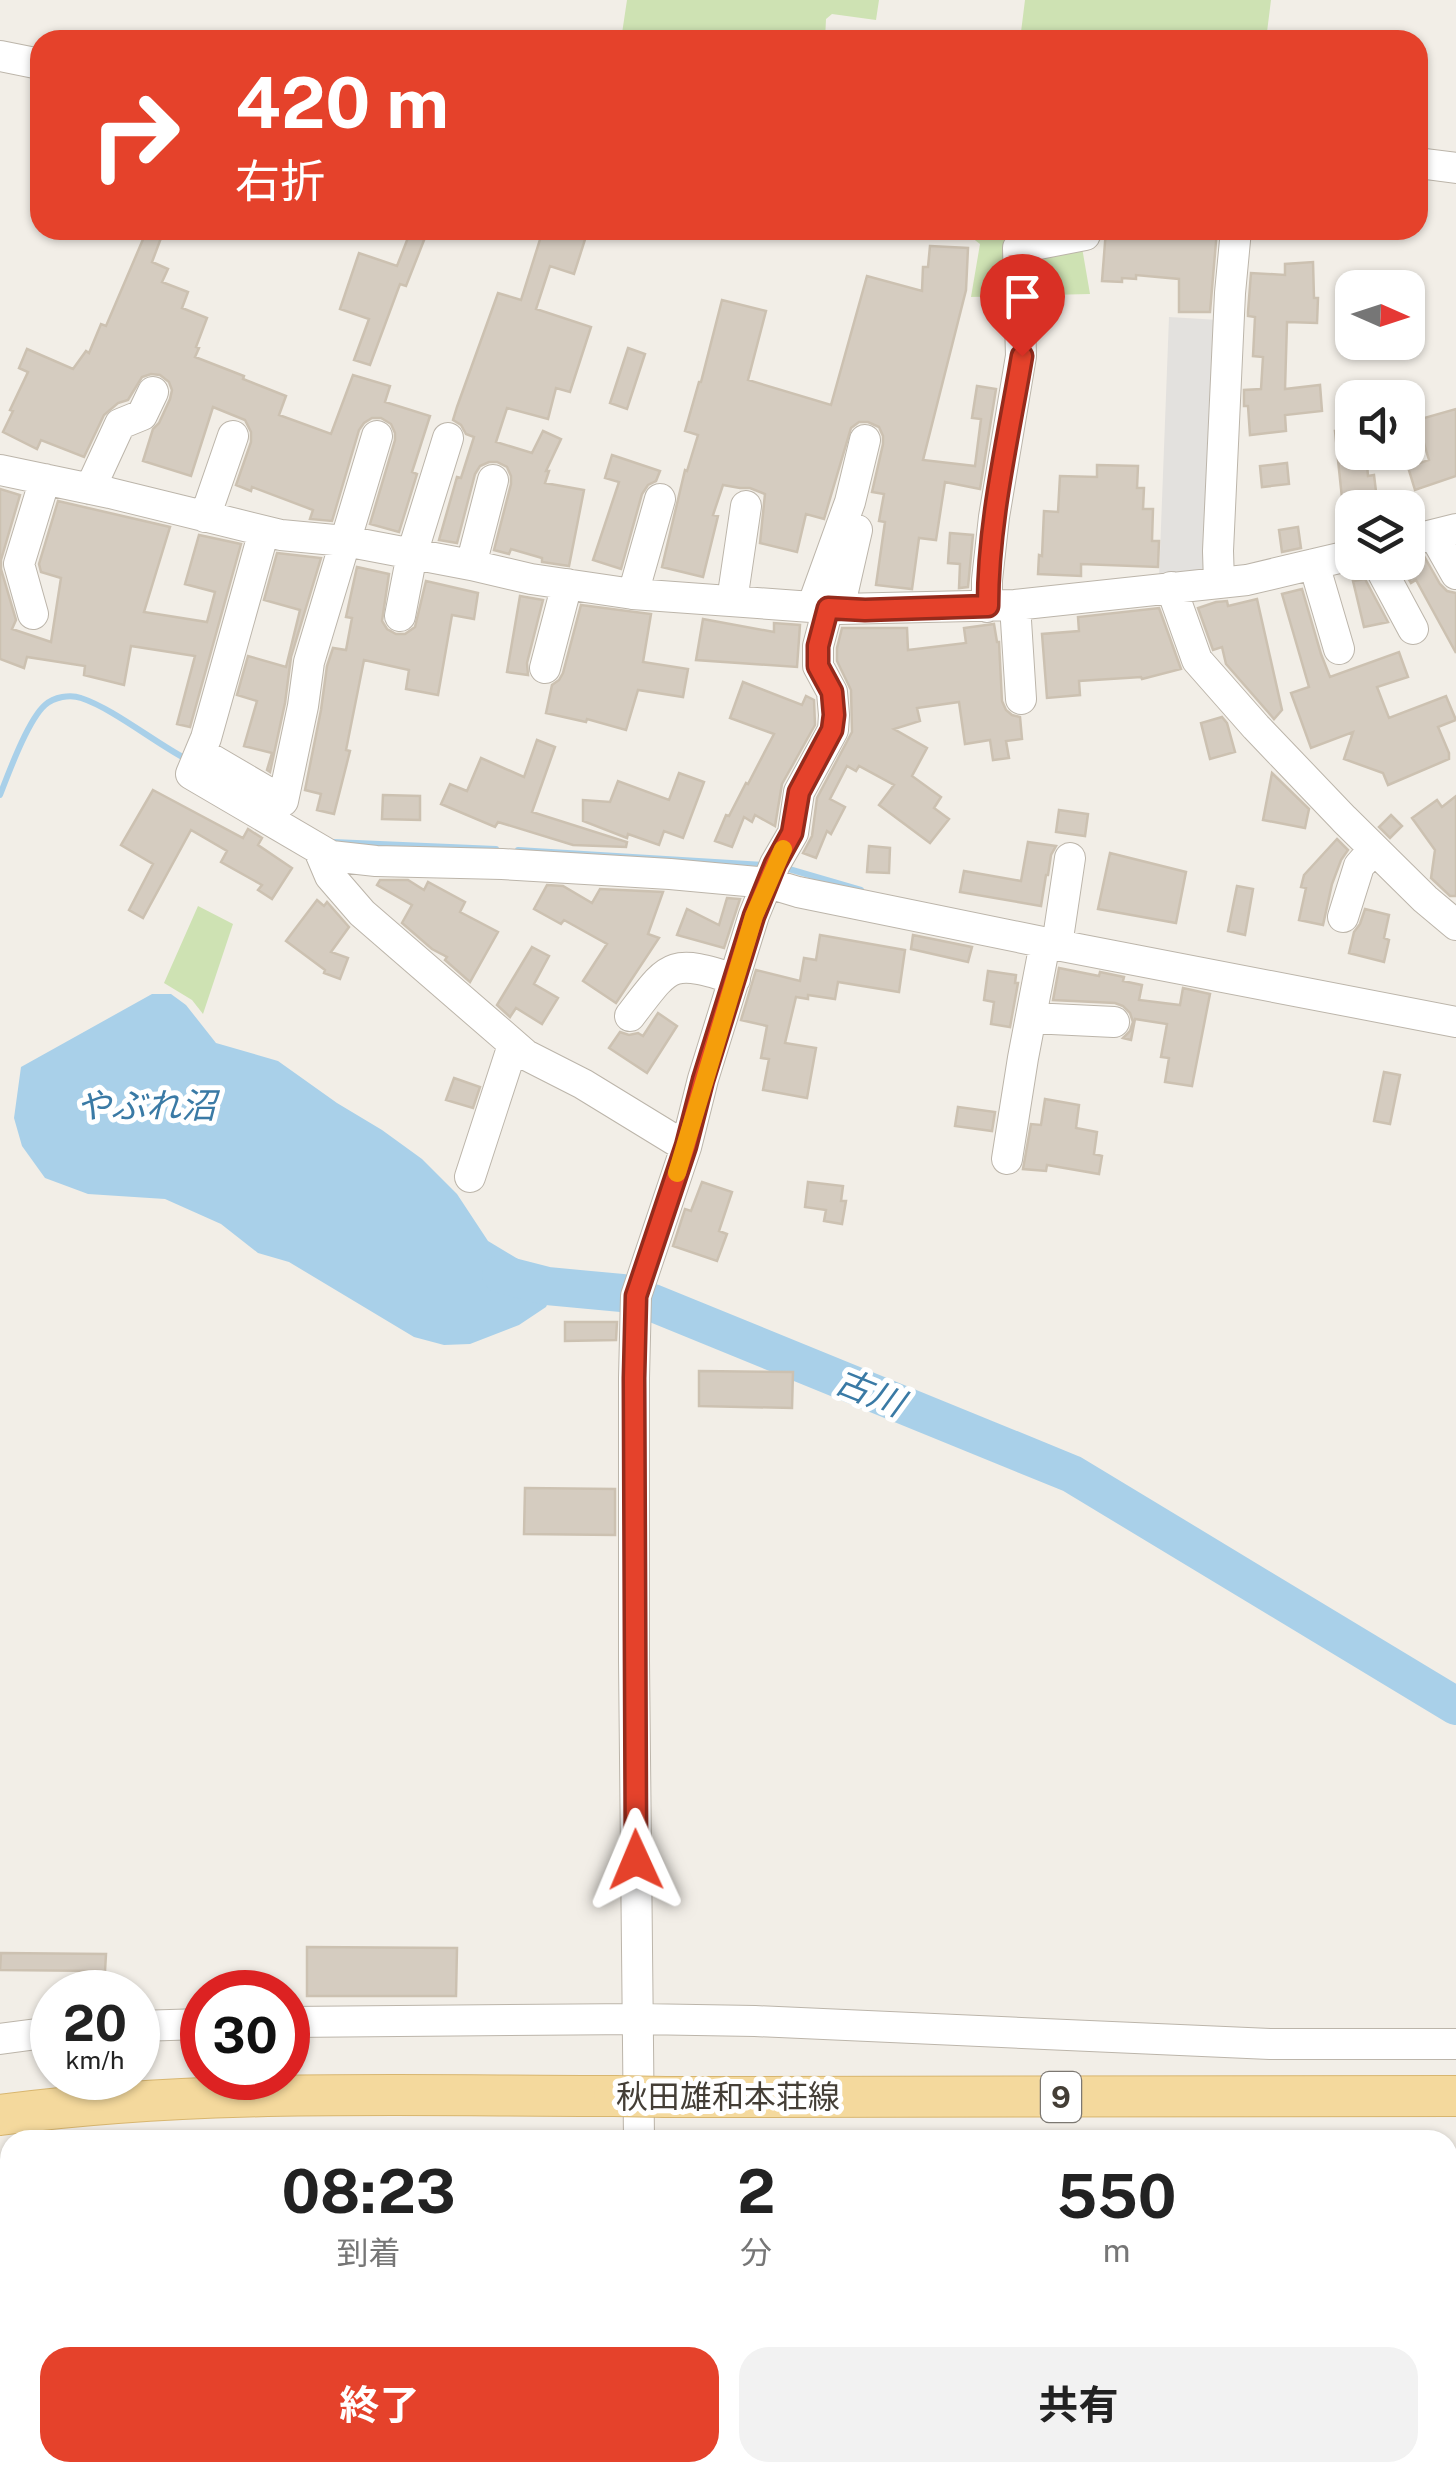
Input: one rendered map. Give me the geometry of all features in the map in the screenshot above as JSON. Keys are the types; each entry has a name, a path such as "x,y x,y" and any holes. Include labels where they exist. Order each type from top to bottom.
{"main road":[{"name":"秋田雄和本荘線","path":"0,2115 285,2096 1456,2096"}],"street":[{"path":"0,56 30,62"},
{"path":"1428,165 1456,168"},
{"path":"1021,699 1001,606 988,580 994,517 1022,356 1018,248 1059,240"},
{"path":"1218,584 1235,240"},
{"path":"90,489 120,424 142,415 153,392"},
{"path":"205,516 234,436"},
{"path":"198,758 283,801 309,662 377,436"},
{"path":"400,616 412,554 448,438"},
{"path":"640,2130 634,1661 636,1296 686,1146 754,916 792,833 799,792 832,730 832,692 818,666 818,646 864,440"},
{"path":"0,470 264,531 471,564 531,580 633,594 826,608 1001,606 1247,580 1335,559"},
{"path":"34,614 19,564 45,480"},
{"path":"471,564 493,480"},
{"path":"633,594 660,499"},
{"path":"732,601 746,506"},
{"path":"826,608 858,522"},
{"path":"264,531 191,774 331,856 376,862 502,864 670,874 771,874 798,892 1056,936 1456,1022"},
{"path":"1432,535 1456,574"},
{"path":"1314,564 1338,648"},
{"path":"1387,580 1413,630"},
{"path":"546,668 567,584"},
{"path":"1171,587 1197,660 1374,849 1456,925"},
{"path":"1343,917 1359,866 1374,849"},
{"path":"319,850 330,876 362,913 526,1056 583,1084 686,1146"},
{"path":"1008,1159 1031,1018 1056,936 1070,858"},
{"path":"630,1016 661,976 677,968 699,967 735,978"},
{"path":"1031,1018 1114,1022"},
{"path":"470,1176 513,1044"},
{"path":"310,2022 755,2021 1270,2044 1456,2044"},
{"path":"0,2038 30,2035"}],"green space":[{"path":"627,0 879,0 876,20 832,14 826,19 825,30 622,30"},
{"path":"1025,0 1271,0 1267,30 1021,30"},
{"path":"975,240 1081,240 1090,294 971,297 980,244"},
{"path":"198,906 233,924 203,1014 192,1000 164,983"}],"shaded area":[{"path":"1169,317 1219,320 1209,575 1159,579"}],"water":[{"name":"やぶれ沼","path":"152,994 171,994 186,1005 216,1043 278,1061 422,1159 457,1194 488,1241 543,1278 553,1292 546,1307 519,1325 470,1344 444,1345 414,1337 289,1262 258,1253 221,1224 165,1199 88,1194 45,1178 22,1146 14,1118 21,1067"}],"building":[{"path":"143,240 160,240 152,262 168,269 162,282 188,292 182,308 207,318 195,357 286,396 279,415 331,434 353,375 390,386 385,402 430,416 399,532 370,524 395,440 391,424 381,418 372,418 359,430 332,521 310,519 313,510 252,487 251,491 236,485 251,432 245,420 213,407 191,476 143,461 172,390 160,375 142,377 128,400 104,415 84,457 41,440 37,449 3,432 28,372 19,368 27,349 73,369 86,351 89,353 101,324 106,326"},
{"path":"407,240 424,240 406,286 400,284 370,365 354,360 369,319 340,309 359,253 397,266"},
{"path":"540,240 585,240 574,274 550,266 536,309 591,327 570,392 556,388 548,419 507,408 496,442 532,453 543,431 561,439 546,471 545,483 584,490 569,566 542,562 542,558 511,549 509,554 494,550 511,484 507,467 497,462 480,466 475,474 457,543 439,540 457,477 461,478 474,437 453,420 457,407 498,293 521,300"},
{"path":"1105,240 1216,240 1210,312 1179,312 1179,279 1136,275 1136,279 1122,278 1122,282 1102,281"},
{"path":"930,246 968,248 966,290 923,460 975,466 981,419 972,418 977,386 996,389 980,489 945,482 936,540 919,538 912,589 876,585 885,522 879,521 884,494 872,492 883,436 879,427 868,422 851,428 824,519 806,514 797,552 760,543 765,494 723,485 713,515 718,516 703,577 662,567 685,470 698,435 685,431 722,300 766,311 748,380 831,405 867,276 922,291 923,267 928,267"},
{"path":"1313,262 1317,323 1287,322 1285,389 1320,385 1322,411 1285,415 1286,431 1250,435 1244,390 1261,389 1263,357 1253,356 1255,317 1248,316 1251,273 1285,275 1285,264"},
{"path":"628,348 645,354 627,409 610,403"},
{"path":"1456,409 1456,476 1415,490 1409,470 1425,470 1425,461 1429,460 1425,418"},
{"path":"612,455 660,471 656,481 642,494 621,569 593,560 619,482 605,478"},
{"path":"1287,463 1289,484 1262,487 1260,466"},
{"path":"1097,465 1138,466 1137,488 1144,488 1143,509 1153,509 1152,541 1159,541 1158,567 1081,564 1081,576 1038,574 1044,511 1058,512 1060,476 1097,477"},
{"path":"1339,470 1368,470 1368,476 1374,475 1376,490 1341,490"},
{"path":"0,489 20,495 1,560 16,620 12,629 51,642 61,578 41,572 39,564 58,501 170,527 144,612 207,622 215,592 185,584 199,535 241,544 190,727 177,724 195,656 131,646 124,685 84,675 85,666 27,657 24,668 0,659"},
{"path":"1298,527 1301,548 1282,552 1279,530"},
{"path":"950,533 973,535 968,587 959,588 960,564 948,563"},
{"path":"277,553 321,558 291,657 270,772 267,770 272,753 244,746 257,701 237,695 248,656 286,667 300,610 264,600"},
{"path":"1425,558 1440,584 1456,593 1456,653 1416,580 1425,580"},
{"path":"357,567 389,574 382,621 396,634 405,634 415,627 426,581 478,593 474,619 452,615 438,695 406,689 409,670 364,660 346,750 350,751 334,814 317,810 321,794 305,790 327,666 333,648 346,650 352,618 346,617"},
{"path":"1366,580 1388,622 1364,627 1353,581"},
{"path":"1302,589 1330,677 1399,652 1408,677 1377,687 1389,718 1446,696 1456,720 1438,727 1449,759 1388,785 1383,773 1344,759 1353,732 1311,748 1291,693 1309,687 1282,594"},
{"path":"520,596 543,600 527,663 528,675 507,672"},
{"path":"1257,599 1282,710 1274,719 1226,664 1222,647 1213,650 1198,608 1216,602 1227,601 1228,606"},
{"path":"581,605 651,614 643,662 688,669 683,697 638,690 626,730 546,713 552,685 563,673"},
{"path":"1159,608 1181,669 1142,679 1079,681 1080,695 1047,698 1042,634 1079,631 1078,617"},
{"path":"703,619 774,632 774,623 800,625 797,667 696,660"},
{"path":"994,624 999,642 1002,701 1006,710 1020,717 1022,739 1006,741 1009,758 993,760 990,740 965,744 959,702 917,708 920,721 894,729 927,748 912,776 941,797 934,808 949,819 930,843 879,805 894,785 859,766 856,771 847,766 830,799 845,807 831,834 827,831 816,858 803,853 812,836 817,798 852,732 851,690 837,661 842,628 907,628 908,650 966,643 964,628"},
{"path":"743,682 802,705 806,696 814,700 815,725 782,784 775,826 755,815 752,822 744,817 732,847 715,841 774,734 730,718"},
{"path":"1222,717 1235,752 1210,759 1201,723"},
{"path":"537,740 555,747 532,812 627,842 626,847 573,845 498,822 495,827 441,804 450,784 467,791 481,758 524,777"},
{"path":"679,773 704,782 683,838 664,831 659,845 583,821 583,800 610,802 618,781 669,800"},
{"path":"1272,773 1309,809 1305,828 1263,820"},
{"path":"153,790 243,838 248,829 262,838 258,845 292,868 272,899 258,890 262,885 221,862 227,851 191,830 143,918 129,910 153,864 121,845"},
{"path":"383,795 420,796 420,820 382,819"},
{"path":"1456,796 1456,896 1450,896 1431,878 1435,850 1412,818 1437,800 1442,807"},
{"path":"1059,810 1088,814 1085,836 1056,832"},
{"path":"1391,815 1402,826 1390,838 1379,827"},
{"path":"1337,839 1348,850 1332,884 1323,925 1299,920 1306,888 1301,887 1304,875"},
{"path":"1028,842 1056,846 1041,906 960,892 964,871 1021,881"},
{"path":"869,846 890,848 889,873 867,872"},
{"path":"1110,853 1186,872 1176,923 1098,909"},
{"path":"380,880 408,880 424,890 428,882 465,902 460,912 498,932 470,982 445,960 447,957 402,923 412,905 377,885"},
{"path":"547,885 563,886 592,903 600,889 663,892 648,934 659,938 616,1003 583,981 607,944 564,920 561,924 534,909"},
{"path":"1237,886 1253,889 1245,935 1228,931"},
{"path":"727,898 740,899 724,948 677,935 687,909 719,925"},
{"path":"317,900 324,906 327,902 349,927 331,952 348,958 340,979 324,973 286,941"},
{"path":"1365,909 1389,915 1384,962 1349,953"},
{"path":"820,935 905,950 899,992 838,982 835,999 796,997 785,1043 816,1048 807,1098 763,1090 769,1059 761,1058 767,1026 741,1020 756,970 800,981 804,958 816,960"},
{"path":"913,935 972,947 968,962 911,949"},
{"path":"532,947 549,956 534,984 558,998 542,1024 516,1008 510,1017 497,1005"},
{"path":"1059,968 1124,977 1123,981 1142,985 1139,1000 1180,1005 1183,988 1210,994 1192,1086 1165,1082 1169,1058 1161,1057 1167,1024 1135,1019 1131,1040 1123,1038 1133,1022 1123,1006 1053,1000"},
{"path":"988,971 1016,975 1010,1027 991,1024 994,1002 984,1000"},
{"path":"658,1013 677,1026 647,1073 609,1048 620,1032 643,1036"},
{"path":"1384,1072 1400,1075 1390,1124 1374,1121"},
{"path":"454,1078 480,1087 473,1108 446,1100"},
{"path":"1045,1099 1079,1105 1076,1128 1097,1132 1094,1154 1102,1156 1099,1174 1047,1165 1046,1171 1023,1169 1031,1124 1041,1125"},
{"path":"958,1107 995,1112 992,1131 955,1126"},
{"path":"702,1182 732,1192 719,1231 727,1234 717,1261 673,1246 685,1209 691,1211"},
{"path":"808,1182 843,1186 841,1201 846,1201 842,1224 824,1221 826,1210 805,1207"},
{"path":"565,1322 617,1322 616,1340 565,1341"},
{"path":"699,1371 793,1372 792,1408 699,1406"},
{"path":"525,1488 615,1489 615,1535 524,1534"},
{"path":"307,1947 457,1948 456,1996 310,1996"},
{"path":"1,1953 106,1954 105,1970 0,1970"}],"waterway":[{"path":"0,795 32,722 45,705 62,697 94,703 188,760"},
{"path":"333,842 496,849"},
{"path":"518,850 765,865"},
{"path":"782,867 861,890"},
{"name":"古川","path":"501,1274 547,1286 622,1293 653,1303 1072,1474 1456,1706"}],"slow traffic":[{"path":"677,1173 754,916 783,849"}],"route":[{"path":"636,1860 636,1296 686,1146 754,916 792,833 799,792 832,730 832,692 818,666 818,646 828,608 988,606 994,517 1022,356"}]}
